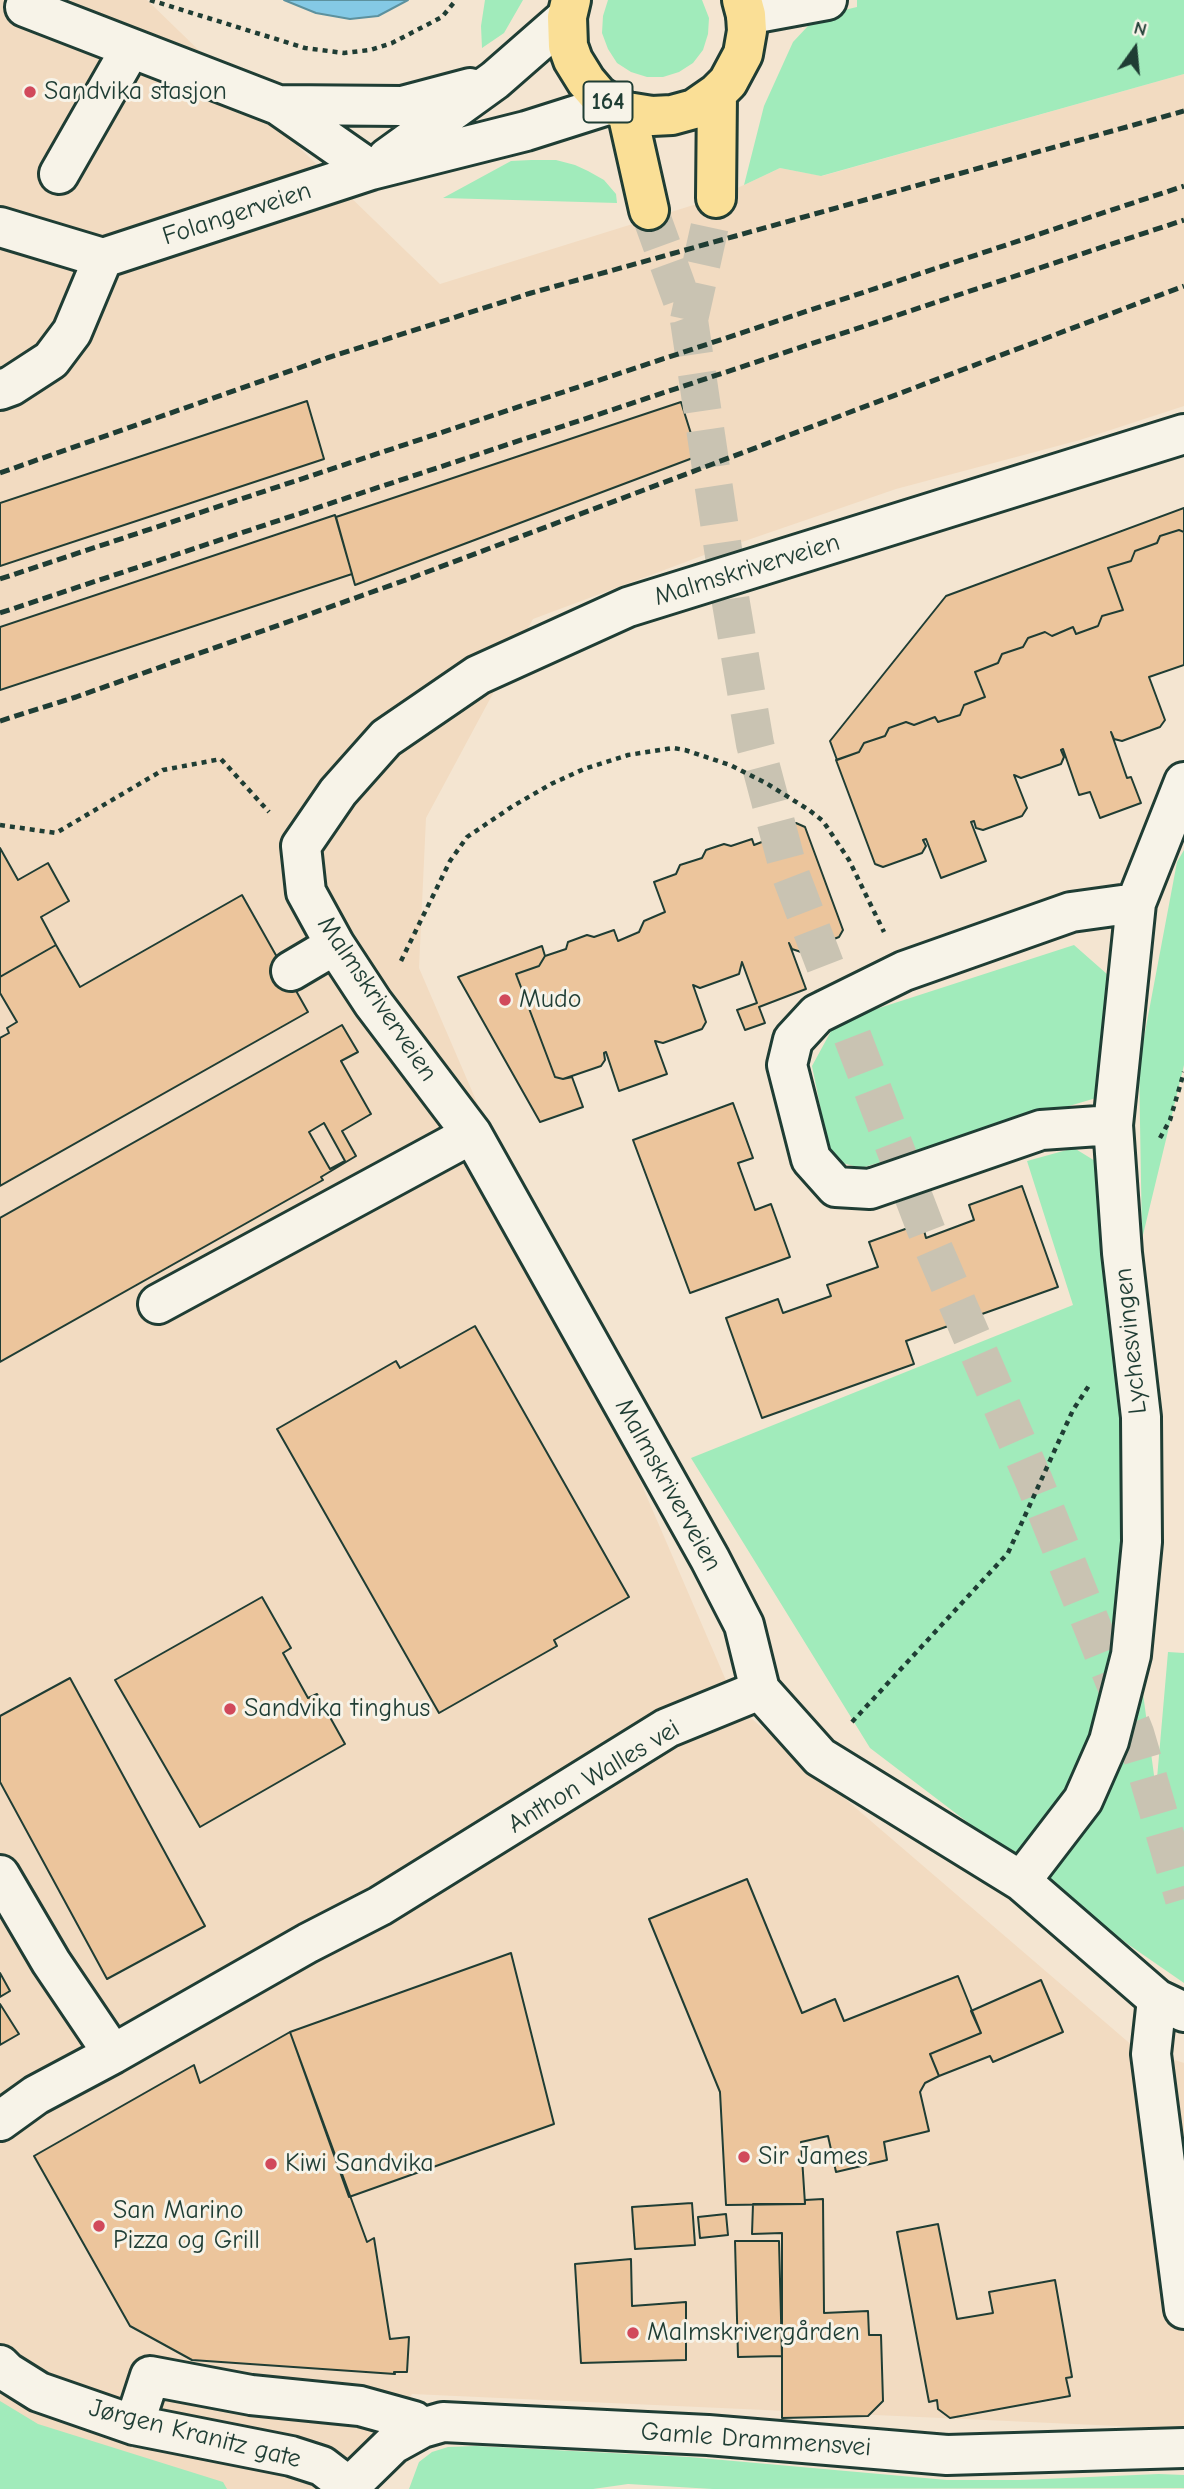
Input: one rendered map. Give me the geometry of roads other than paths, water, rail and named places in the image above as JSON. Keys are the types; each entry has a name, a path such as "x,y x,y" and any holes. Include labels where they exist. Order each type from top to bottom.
{"main road":[{"name":"164","path":"569,9 568,46 586,82 598,95 619,108 652,116 672,115 694,109 728,82 743,54 747,31 744,7"},
{"path":"716,198 717,93"},
{"name":"164","path":"619,108 649,210"}],"street":[{"path":"744,7 827,0"},
{"path":"25,7 278,105 371,170 495,80 569,9"},
{"path":"60,174 131,48"},
{"path":"278,105 402,106 495,80"},
{"name":"Folangerveien","path":"103,258 371,170 619,108"},
{"path":"0,227 103,258 72,331 51,360 11,386 0,390"},
{"name":"Malmskriverveien","path":"760,1690 744,1625 703,1547 472,1134 373,1003 335,945 306,892 301,846 338,793 386,738 478,675 628,607 1184,434"},
{"name":"Lychesvingen","path":"1021,1881 1083,1800 1109,1741 1131,1655 1142,1542 1141,1417 1122,1253 1113,1125 1136,903 1184,782"},
{"path":"1113,1125 1041,1130 870,1189 836,1187 811,1158 787,1065 793,1040 817,1014 904,971 1071,912 1136,903"},
{"path":"291,971 335,945"},
{"path":"159,1304 472,1134"},
{"path":"760,1690 820,1756 1021,1881 1171,2006 1151,2054 1173,2149 1184,2309"},
{"name":"Anthon Walles vei","path":"0,2121 36,2095 308,1943 380,1906 667,1728 760,1690"},
{"path":"0,1875 51,1962 113,2054"},
{"name":"Jørgen Kranitz gate","path":"0,2365 39,2392 134,2425 291,2456 322,2466 351,2487"},
{"path":"134,2425 150,2376 251,2395 360,2406 414,2421 422,2428"},
{"name":"Gamle Drammensvei","path":"351,2487 393,2444 422,2428 443,2422 708,2435 947,2455 1184,2448"}],"water":[{"path":"284,0 408,0 378,16 350,19 316,13"}],"tunnel":[{"path":"689,320 716,198"},
{"path":"649,210 689,320 755,744 788,868 930,1240 1034,1481 1135,1733 1184,1899"}],"railway":[{"path":"0,473 327,358 531,293 1184,111"},
{"path":"0,579 1184,186"},
{"path":"0,613 1184,220"},
{"path":"0,721 76,697 403,581 1184,286"}],"place":[{"name":"Sandvika stasjon","path":"30,92"},
{"name":"Mudo","path":"505,1000"},
{"name":"Sandvika tinghus","path":"230,1709"},
{"name":"Sir James","path":"744,2157"},
{"name":"Kiwi Sandvika","path":"271,2164"},
{"name":"San Marino Pizza og Grill","path":"99,2226"},
{"name":"Malmskrivergården","path":"633,2333"}]}
